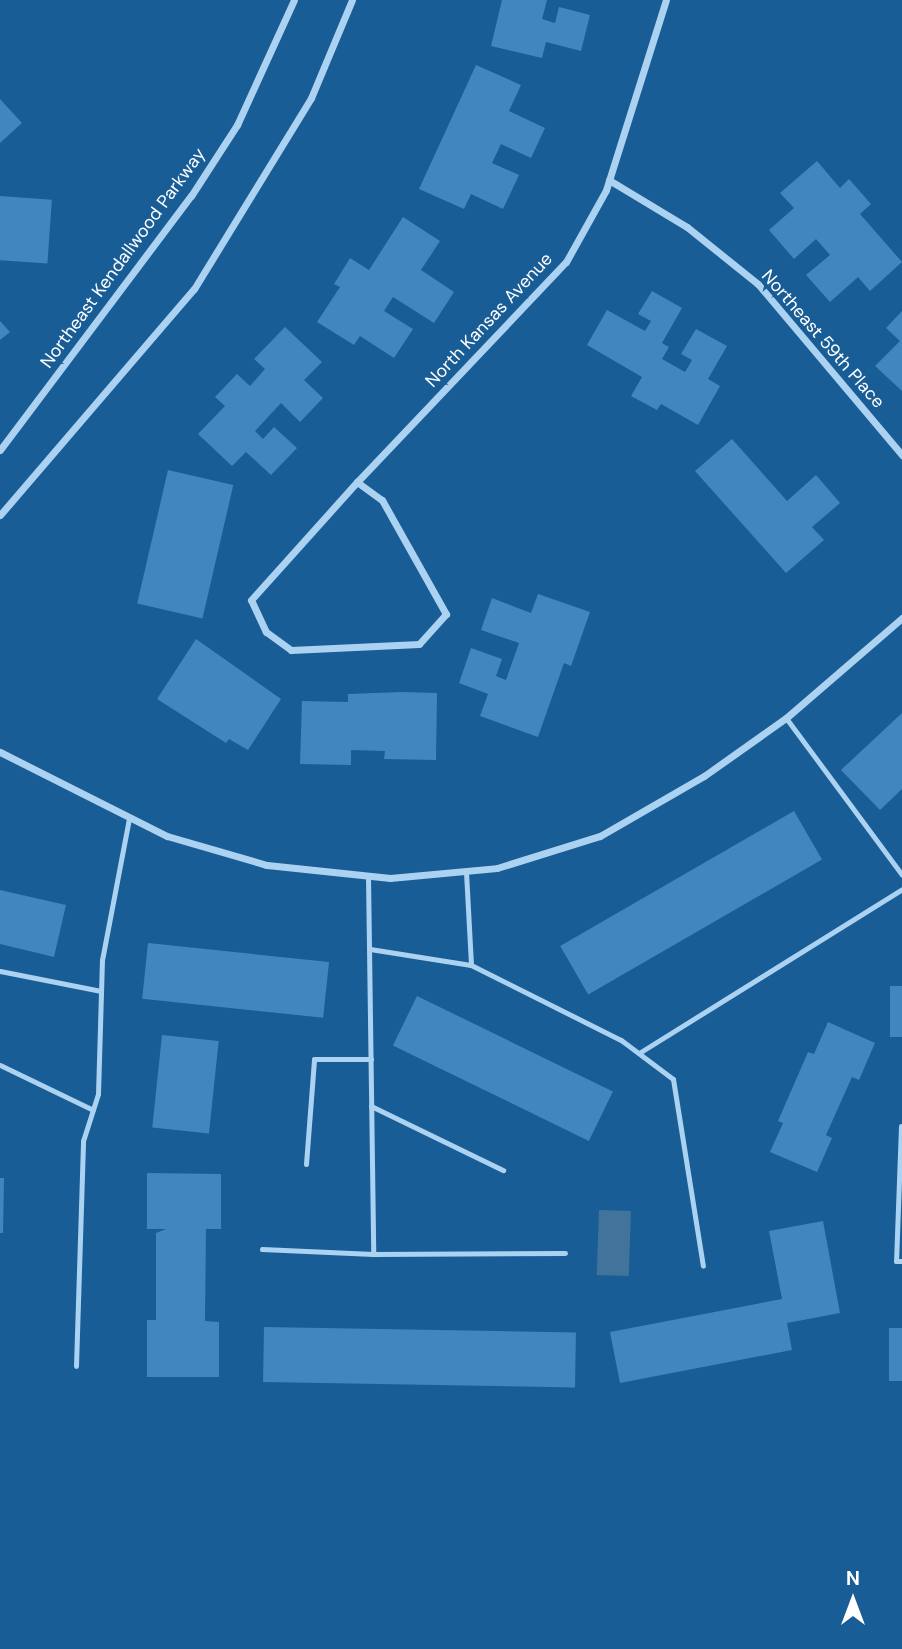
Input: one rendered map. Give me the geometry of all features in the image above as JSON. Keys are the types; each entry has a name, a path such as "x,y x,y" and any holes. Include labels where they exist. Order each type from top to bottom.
{"street":[{"name":"Northeast Kendallwood Parkway","path":"0,450 191,196 237,125 294,0"},
{"path":"0,515 194,289 311,98 352,0"},
{"name":"North Kansas Avenue","path":"357,482 382,500 446,614 419,644 291,650 266,632 251,600 357,482 566,262 609,180 666,0"},
{"name":"Northeast 59th Place","path":"609,180 687,227 758,284 902,455"},
{"path":"0,752 129,819 206,850 267,865 368,876 466,872 549,855 626,824 704,776 786,718 902,618"}],"lane":[{"path":"786,718 902,875"},
{"path":"76,1366 83,1141 98,1094 102,960 129,819"},
{"path":"466,872 471,965"},
{"path":"368,876 373,1254"},
{"path":"639,1053 902,889"},
{"path":"369,949 471,965 621,1040 673,1079 703,1266"},
{"path":"0,971 101,991"},
{"path":"306,1164 314,1059 371,1059"},
{"path":"0,1066 93,1110"},
{"path":"371,1106 503,1170"},
{"path":"901,1126 896,1261 902,1261"},
{"path":"262,1249 373,1254 565,1254"}],"water":[{"path":"599,1210 631,1211 629,1276 597,1275"}],"building":[{"path":"502,0 547,0 542,19 555,23 559,7 590,15 581,51 546,42 542,58 491,46"},
{"path":"476,65 521,85 509,111 545,128 531,158 501,144 492,163 519,175 503,209 471,194 464,209 419,189"},
{"path":"0,99 22,123 0,143"},
{"path":"817,161 840,188 849,179 871,204 860,214 902,262 870,291 858,277 830,302 806,275 830,255 816,239 794,259 769,230 794,208 780,193"},
{"path":"0,196 52,200 47,263 0,260"},
{"path":"403,217 440,241 421,270 454,292 434,323 393,297 384,311 413,329 394,358 360,336 354,345 317,322 340,287 334,284 350,258 369,270"},
{"path":"652,291 682,308 662,343 669,347 662,359 685,372 692,360 681,354 696,329 727,346 708,379 720,386 698,425 661,404 657,410 631,396 642,377 587,345 607,310 645,331 651,321 638,314"},
{"path":"902,311 902,391 875,366 900,341 886,328"},
{"path":"0,321 10,332 0,340"},
{"path":"285,327 322,362 304,380 323,398 300,422 281,403 255,431 263,439 274,427 297,448 271,475 246,452 232,466 198,434 225,406 215,397 237,374 250,386 265,369 254,359"},
{"path":"732,439 787,501 816,475 840,503 812,527 824,540 786,573 695,471"},
{"path":"168,470 233,485 202,619 137,603"},
{"path":"538,594 590,612 571,666 564,663 538,737 480,716 488,694 459,683 471,648 502,659 496,676 506,680 519,643 481,630 492,598 531,613"},
{"path":"196,639 281,699 248,750 229,739 226,743 157,699"},
{"path":"437,693 436,760 384,759 385,751 351,750 351,765 300,764 302,701 348,702 348,694"},
{"path":"902,713 902,789 880,810 841,770"},
{"path":"794,811 822,859 588,994 560,946"},
{"path":"0,890 66,905 54,957 0,944"},
{"path":"148,943 329,962 323,1018 142,999"},
{"path":"890,986 902,986 902,1037 890,1037"},
{"path":"417,996 613,1092 589,1141 393,1045"},
{"path":"828,1022 875,1043 859,1080 852,1077 826,1135 832,1138 817,1172 770,1152 783,1123 778,1121 808,1052 814,1054"},
{"path":"162,1035 219,1041 209,1133 152,1127"},
{"path":"147,1173 221,1174 221,1229 206,1229 205,1321 219,1322 219,1377 147,1377 147,1320 156,1320 156,1233 166,1229 147,1229"},
{"path":"0,1178 4,1178 3,1233 0,1233"},
{"path":"823,1221 840,1313 787,1323 792,1350 620,1383 610,1332 782,1299 769,1231"},
{"path":"264,1327 576,1332 575,1387 263,1382"},
{"path":"889,1328 902,1328 902,1381 889,1381"}]}
